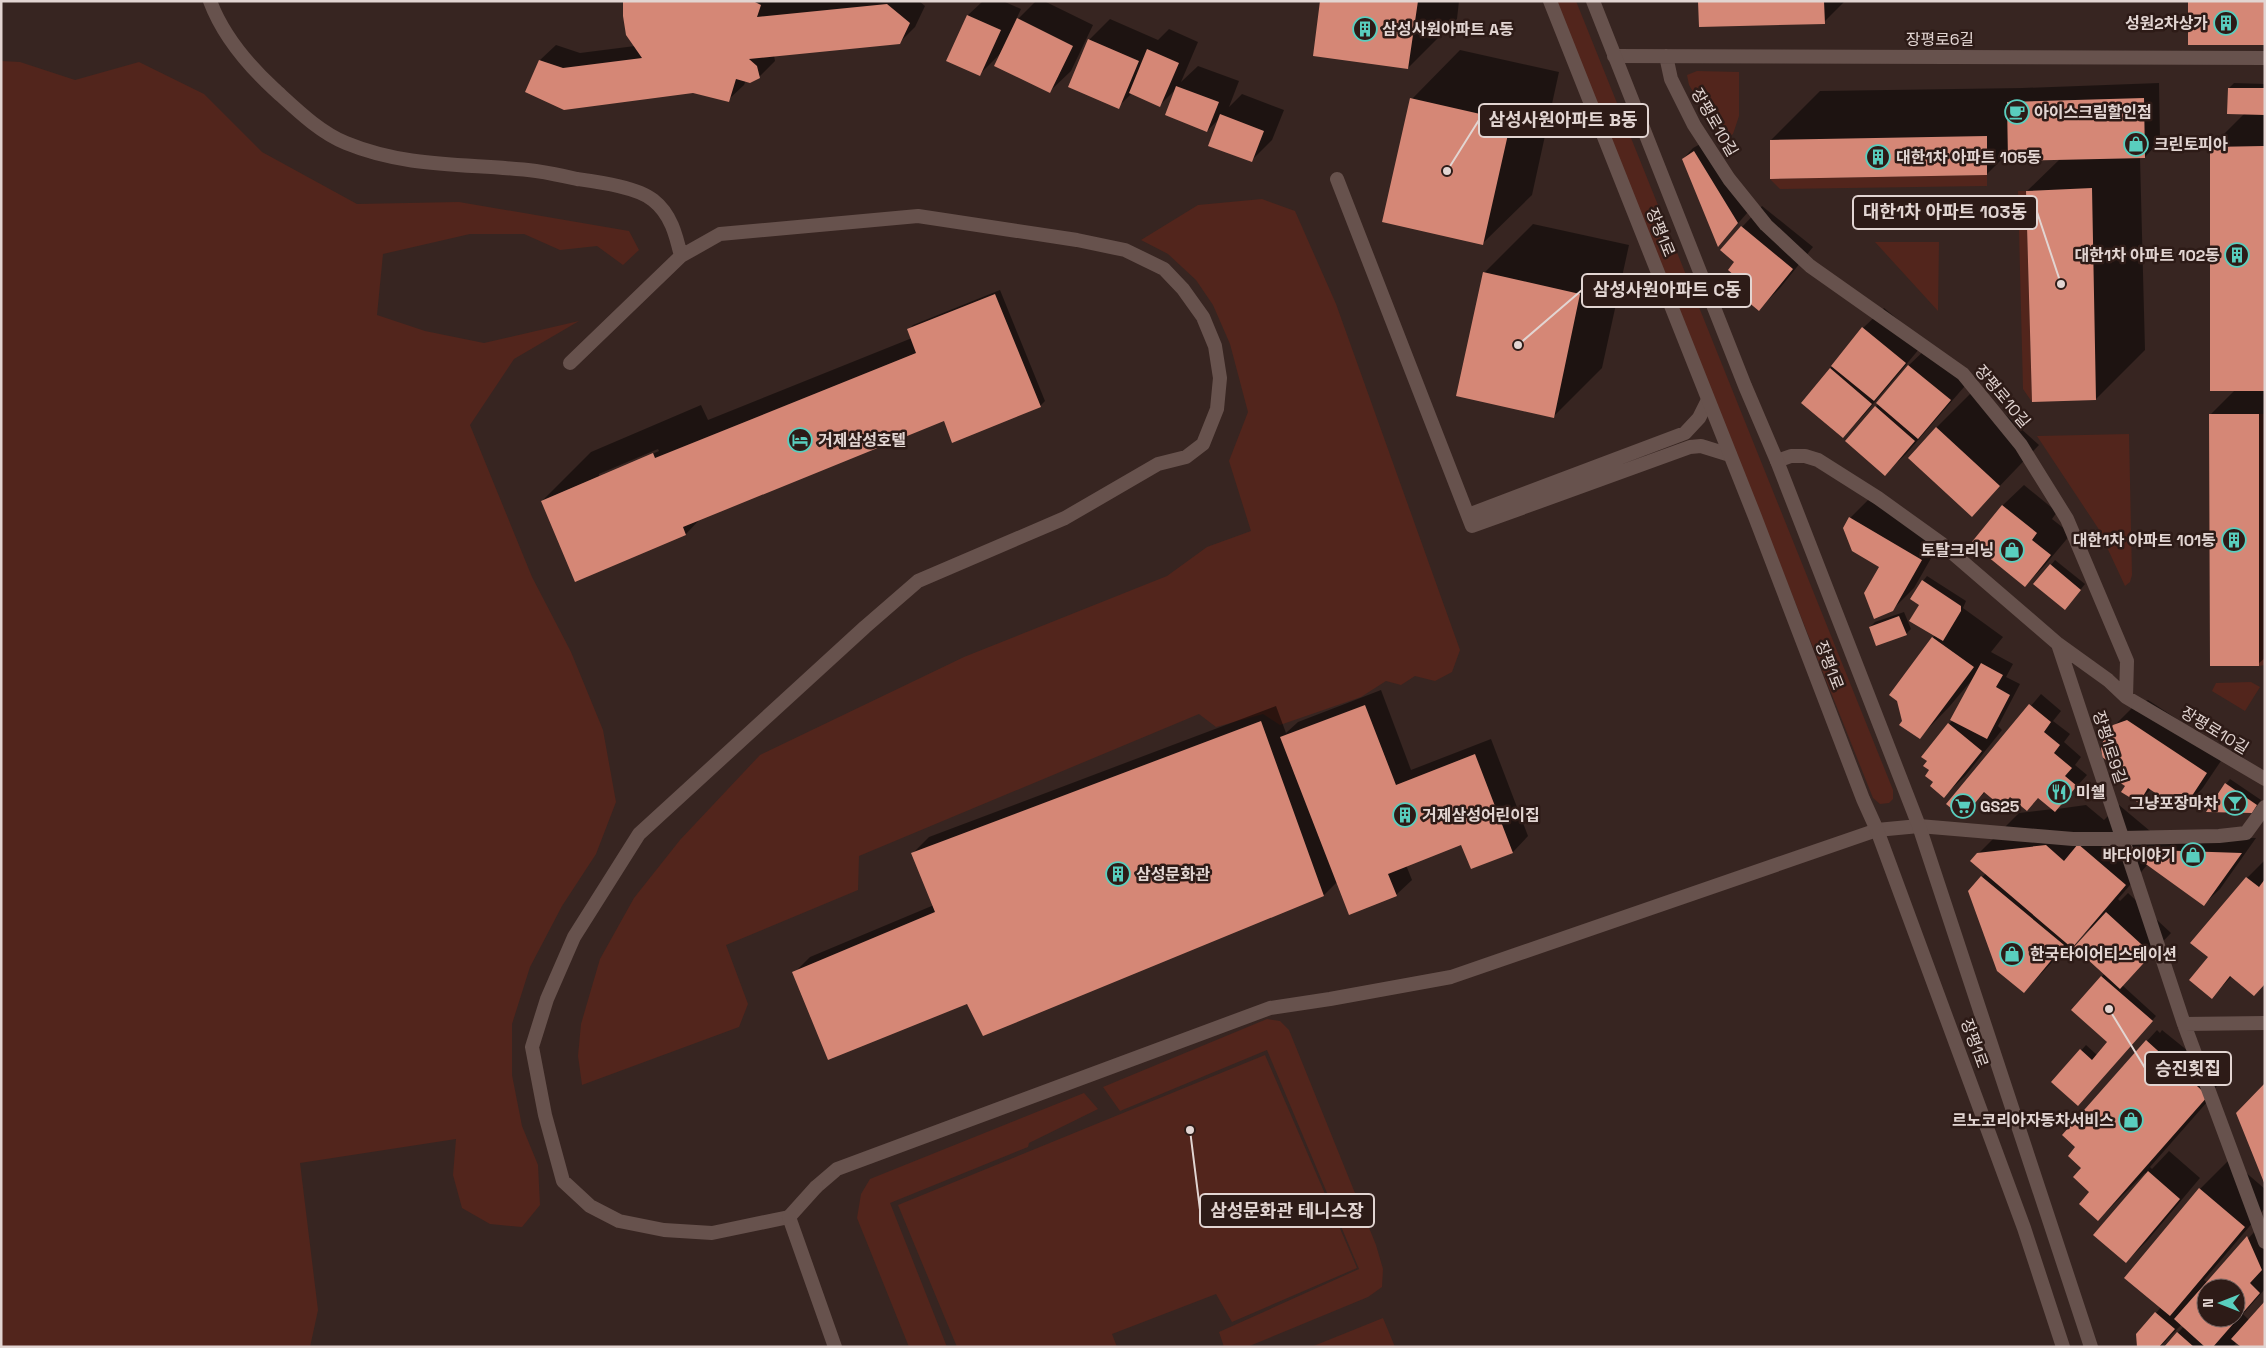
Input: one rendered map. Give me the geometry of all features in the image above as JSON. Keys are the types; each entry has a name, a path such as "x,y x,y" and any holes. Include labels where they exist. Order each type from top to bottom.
{"street":[{"path":"210,1 216,18 237,49 264,80 303,116 345,142 402,160 446,166 536,171 630,190 652,199 667,214 676,234 681,256"},
{"name":"장평1로","path":"1550,1 1730,455 1863,799 1877,830 2024,1228 2063,1347"},
{"name":"장평1로","path":"1593,1 1745,386 1777,461 1919,826 2092,1347"},
{"name":"장평로6길","path":"1614,56 2265,58"},
{"name":"장평로10길","path":"1666,56 1671,79 1694,125 1729,179 1766,225 1810,266 1963,374 2021,445 2067,519 2127,661 2126,697 2265,778"},
{"path":"1337,179 1470,521"},
{"path":"570,363 681,256 720,234 918,216 1077,240 1125,250 1164,269 1183,289 1206,324 1215,346 1220,378 1217,409 1203,444 1186,457 1158,464 1065,518 918,581 864,627 638,834 574,937 547,999 532,1047 545,1115 563,1181 590,1206 619,1221 664,1230 712,1233 789,1217 816,1187 837,1169 1270,1008 1452,977 1877,830 1919,826 2073,839 2219,836 2246,833 2265,807"},
{"path":"1470,521 1685,433 1699,418 1708,400"},
{"path":"1470,521 1690,447 1701,446 1730,455"},
{"path":"1777,461 1798,456 1818,460 1878,498 1942,544 2058,644 2108,680 2126,697"},
{"name":"장평1로9길","path":"2058,644 2184,1024 2265,1242"},
{"path":"2184,1024 2265,1023"},
{"path":"789,1217 835,1347"}],"shaded area":[{"path":"1556,1 1576,1 1893,790 1893,799 1889,803 1880,804 1873,798"},
{"path":"1,61 20,62 75,80 139,62 204,94 262,152 357,204 459,202 629,231 639,250 623,265 597,246 560,250 524,234 470,234 383,254 377,315 425,331 484,343 579,321 514,359 470,425 532,577 571,652 603,730 616,802 596,854 562,906 530,967 512,1024 512,1075 522,1126 538,1165 540,1205 522,1227 490,1224 462,1208 453,1175 456,1139 300,1163 318,1310 310,1347 1,1347"},
{"path":"1697,71 1739,72 1739,116 1733,134 1723,141 1689,85 1687,75"},
{"path":"1987,175 1987,186 1780,189 1770,179"},
{"path":"2018,191 2026,191 2032,402 2023,389"},
{"path":"1262,199 1295,211 1336,304 1460,650 1452,672 1435,681 1415,676 1401,685 1386,681 1361,697 1280,725 1263,714 1216,727 1199,714 859,856 858,890 726,945 748,1004 739,1027 582,1085 578,1056 581,1024 600,959 634,898 680,840 760,755 964,657 1167,576 1207,547 1251,531 1229,461 1248,412 1230,344 1213,305 1196,280 1168,254 1141,240 1198,205"},
{"path":"1875,242 1939,242 1938,311"},
{"path":"2259,414 2265,414 2265,665 2259,666"},
{"path":"2129,434 2132,575 2130,582 2125,586 2098,528 2037,436"},
{"path":"2251,682 2260,687 2245,711 2212,691 2216,683"},
{"path":"1267,1019 1280,1021 1289,1030 1376,1245 1383,1269 1382,1287 1368,1297 1247,1347 1224,1347 1219,1332 1359,1269 1267,1050 1120,1111 1103,1087"},
{"path":"1265,1055 1357,1268 1232,1322 1216,1294 1112,1334 1117,1347 957,1347 898,1205"},
{"path":"1084,1093 1098,1109 1029,1143 1028,1147 890,1203 947,1347 909,1347 857,1218 861,1194 870,1179"},
{"path":"1383,1318 1395,1347 1311,1347"}],"building":[{"path":"623,1 753,1 761,5 757,17 887,4 910,23 900,44 749,59 757,66 760,78 750,83 736,79 729,102 693,93 564,110 525,92 539,60 563,68 642,58 626,35"},
{"name":"삼성사원아파트 A동","path":"1320,1 1418,1 1408,69 1313,56"},
{"path":"1698,1 1824,1 1825,24 1699,27"},
{"name":"성원2차상가","path":"2188,1 2265,1 2265,45 2188,45"},
{"path":"967,15 1001,30 980,76 946,61"},
{"path":"1017,18 1073,46 1050,93 994,66"},
{"path":"1088,39 1139,61 1119,109 1068,87"},
{"path":"1147,49 1179,63 1160,107 1129,93"},
{"path":"1176,86 1219,102 1207,132 1165,115"},
{"path":"2228,88 2265,88 2265,115 2227,114"},
{"path":"1410,98 1511,121 1483,245 1382,222"},
{"path":"2144,98 2145,158 2008,161 2007,102"},
{"path":"1220,114 1264,131 1252,162 1208,146"},
{"name":"대한1차 아파트 105동","path":"1987,136 1987,175 1770,179 1770,140"},
{"name":"대한1차 아파트 102동","path":"2264,146 2265,391 2210,391 2210,147"},
{"path":"1694,151 1738,223 1718,247 1682,159"},
{"path":"2092,188 2096,400 2032,402 2026,191"},
{"path":"1741,226 1793,269 1759,311 1735,291 1742,282 1728,270 1734,262 1720,250"},
{"path":"1483,272 1580,294 1554,418 1456,396"},
{"path":"995,294 1041,407 952,443 944,421 683,527 686,535 575,582 541,501 653,453 655,458 916,353 907,329"},
{"path":"1862,327 1906,363 1874,401 1831,366"},
{"path":"1908,365 1951,400 1918,439 1876,403"},
{"path":"1830,368 1872,404 1843,438 1801,403"},
{"path":"1875,406 1915,441 1885,476 1845,441"},
{"name":"대한1차 아파트 101동","path":"2209,414 2259,414 2259,666 2210,666"},
{"path":"1936,427 2000,486 1972,517 1908,458"},
{"path":"2002,505 2037,533 2032,540 2051,555 2025,587 1971,543"},
{"path":"1849,517 1922,560 1893,611 1874,619 1864,593 1879,567 1852,551 1843,528"},
{"path":"2050,564 2081,590 2065,610 2033,584"},
{"path":"1922,580 1961,606 1961,611 1943,641 1909,621 1919,605 1910,599"},
{"path":"1899,616 1907,635 1876,646 1869,627"},
{"path":"1932,637 1974,667 1920,739 1899,725 1902,721 1897,701 1889,695"},
{"path":"1981,663 2003,675 1996,687 2010,695 1987,739 1950,720"},
{"path":"2029,704 2051,722 2044,732 2060,745 2054,753 2072,768 2065,776 2077,786 2055,812 2038,798 2027,811 2010,797 2002,807 1984,792 1963,818 1946,804"},
{"name":"거제삼성어린이집","path":"1365,705 1396,785 1475,754 1513,853 1471,869 1461,845 1388,874 1397,896 1349,915 1280,737"},
{"path":"2127,720 2207,773 2182,811 2148,788 2139,803 2121,792 2125,786 2113,778 2119,769 2102,757 2101,747 2107,731 2113,725"},
{"name":"삼성문화관","path":"1261,721 1324,896 983,1036 967,1004 828,1060 792,972 935,912 911,853"},
{"path":"1948,723 1982,751 1944,798 1930,786 1933,782 1925,776 1929,770 1923,766 1927,761 1921,757"},
{"path":"2225,783 2257,805 2252,813 2206,812"},
{"path":"2078,844 2126,885 2072,948 1970,861 1977,853 2046,845 2064,861"},
{"path":"2152,850 2242,853 2204,906 2143,862"},
{"path":"1981,876 2064,945 2024,993 1997,971 1968,891"},
{"path":"2246,877 2259,887 2265,879 2265,984 2254,996 2230,976 2212,999 2189,980 2208,957 2190,943"},
{"path":"2106,912 2152,954 2120,989 2074,947"},
{"path":"2101,976 2153,1021 2078,1106 2051,1082 2080,1049 2092,1060 2107,1042 2071,1010"},
{"path":"2146,1040 2208,1096 2098,1221 2079,1204 2089,1192 2073,1177 2081,1168 2068,1156 2075,1147 2062,1135"},
{"path":"2265,1083 2265,1185 2236,1113"},
{"path":"2148,1171 2180,1199 2126,1263 2093,1235"},
{"path":"2199,1188 2245,1227 2202,1278 2196,1278 2196,1285 2170,1316 2124,1278"},
{"path":"2247,1236 2262,1270 2250,1283 2260,1293 2246,1309 2246,1278 2210,1278"},
{"path":"2196,1294 2196,1328 2230,1328 2213,1347 2205,1347 2174,1319"},
{"path":"2265,1301 2265,1347 2241,1347 2231,1339 2241,1328 2246,1328 2246,1322"},
{"path":"2155,1312 2175,1329 2159,1347 2137,1347 2136,1334"},
{"path":"2177,1332 2194,1347 2164,1347"}],"place":[{"name":"성원2차상가","path":"2226,23"},
{"name":"삼성사원아파트 A동","path":"1365,29"},
{"name":"아이스크림할인점","path":"2017,112"},
{"name":"크린토피아","path":"2136,144"},
{"name":"대한1차 아파트 105동","path":"1878,157"},
{"name":"삼성사원아파트 B동","path":"1447,171"},
{"name":"대한1차 아파트 102동","path":"2237,255"},
{"name":"대한1차 아파트 103동","path":"2061,284"},
{"name":"삼성사원아파트 C동","path":"1518,345"},
{"name":"거제삼성호텔","path":"800,440"},
{"name":"대한1차 아파트 101동","path":"2234,540"},
{"name":"토탈크리닝","path":"2012,550"},
{"name":"미쉘","path":"2059,792"},
{"name":"그냥포장마차","path":"2235,803"},
{"name":"GS25","path":"1963,806"},
{"name":"거제삼성어린이집","path":"1405,815"},
{"name":"바다이야기","path":"2193,855"},
{"name":"삼성문화관","path":"1118,874"},
{"name":"한국타이어티스테이션","path":"2012,954"},
{"name":"승진횟집","path":"2109,1009"},
{"name":"르노코리아자동차서비스","path":"2131,1120"},
{"name":"삼성문화관 테니스장","path":"1190,1130"}]}
